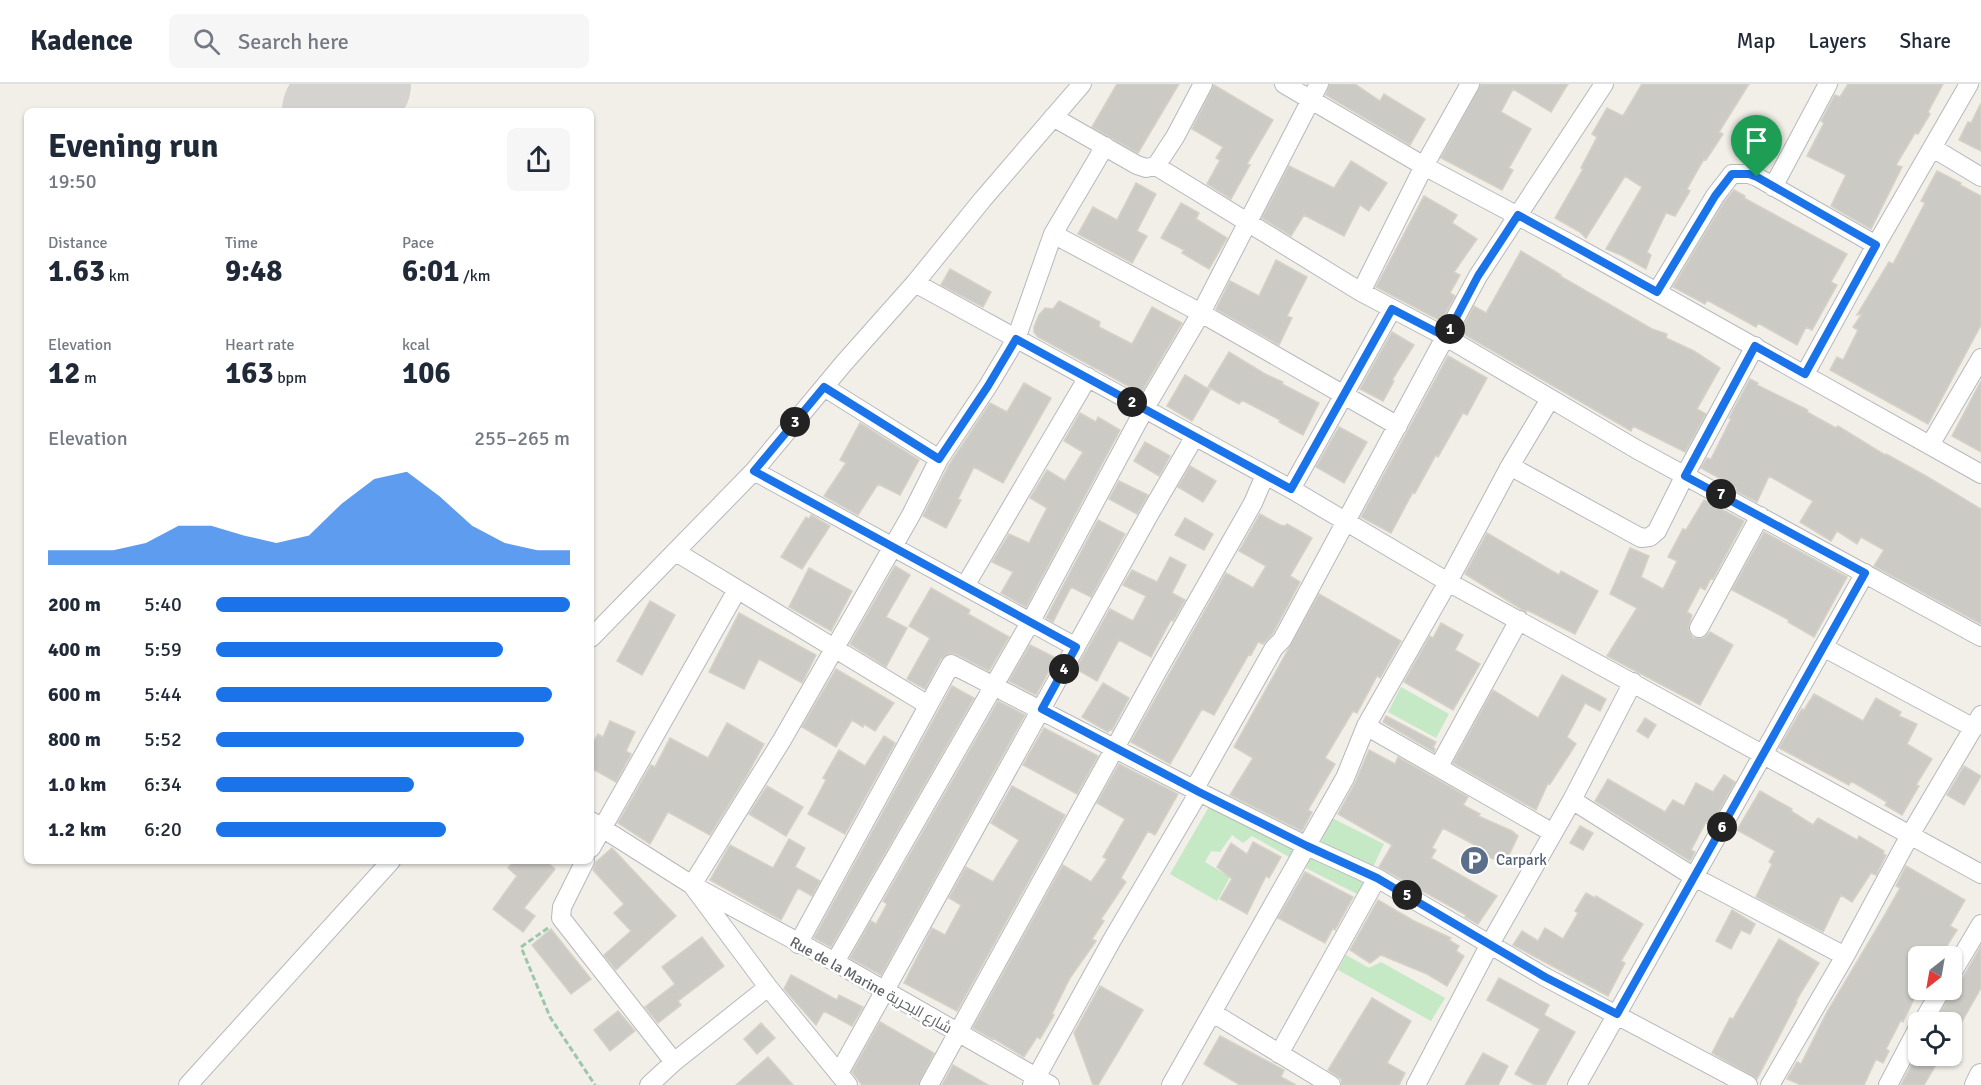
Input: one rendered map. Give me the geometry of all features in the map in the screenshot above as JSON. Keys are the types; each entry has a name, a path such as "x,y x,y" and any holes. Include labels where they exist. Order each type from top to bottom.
{"street":[{"path":"594,636 754,471 1082,84"},
{"path":"1156,166 1176,137 1203,84"},
{"path":"1284,84 1315,91 1424,166 1518,215 1755,346 1981,474"},
{"path":"1361,292 1424,166 1470,84"},
{"path":"1199,792 1195,788 1274,648 1282,639 1478,276 1604,84"},
{"path":"1805,374 1969,84"},
{"path":"1773,187 1821,87"},
{"path":"835,962 1031,621 1144,408 1201,313 1315,91"},
{"path":"1053,117 1137,165 1146,168 1156,166 1361,292 1446,337 1685,476 1981,637"},
{"path":"1105,146 1053,234 1016,339 988,386 939,459 911,515 834,650 759,778 692,885 768,987 843,1079 885,993 1149,515 1196,436"},
{"path":"1933,148 1981,177"},
{"path":"1657,292 1715,196 1732,174 1749,174 1876,245"},
{"path":"1053,234 1201,313 1398,426"},
{"path":"915,283 1291,489 1448,582 1981,874"},
{"path":"1291,489 1392,309"},
{"path":"1510,466 1641,538 1650,537 1657,531 1755,346"},
{"path":"1930,445 1981,358"},
{"path":"966,586 1088,377"},
{"path":"824,387 939,459"},
{"path":"1171,1085 1345,778 1366,726 1448,582 1510,466 1550,399"},
{"path":"754,471 1076,647"},
{"path":"928,1085 1114,748 1253,503 1265,475"},
{"path":"1699,628 1760,516"},
{"path":"676,552 928,705"},
{"path":"1577,1085 1865,573"},
{"path":"596,824 737,590"},
{"path":"1438,766 1518,620"},
{"path":"1770,1085 1845,956 1910,835 1977,721 1823,647"},
{"path":"798,944 951,664 1199,792 1377,878 1545,977 1748,1085"},
{"path":"1416,1085 1490,944 1572,800 1633,682"},
{"path":"1366,726 1553,833"},
{"path":"1040,1082 1112,940 1199,792"},
{"path":"1572,800 1694,877 1845,956"},
{"name":"Rue de la Marine شارع البحرية","path":"596,824 692,885 835,962 1040,1082"},
{"path":"188,1085 388,864"},
{"path":"584,864 562,907 561,918 674,1062"},
{"path":"1279,1054 1377,878"},
{"path":"1962,956 1981,924"},
{"path":"649,1085 674,1062 768,987"},
{"path":"1213,1013 1331,1085"},
{"path":"1888,1085 1908,1047"},
{"path":"1976,1085 1981,1075"}],"path":[{"path":"561,918 521,948 550,1017 596,1085"}],"green space":[{"path":"1401,687 1449,714 1436,738 1388,712"},
{"path":"1213,800 1297,847 1291,858 1252,836 1243,843 1232,835 1220,852 1211,851 1205,862 1230,877 1217,901 1170,874"},
{"path":"1332,818 1384,844 1372,869 1320,844"},
{"path":"1312,855 1367,879 1357,894 1306,868"},
{"path":"1346,955 1369,968 1381,962 1445,998 1431,1021 1338,970"}],"building":[{"path":"1117,84 1179,84 1138,153 1092,127"},
{"path":"1330,84 1355,84 1380,101 1384,94 1425,119 1410,145 1326,95"},
{"path":"1481,84 1568,84 1551,112 1513,89 1501,112 1531,129 1509,168 1513,170 1502,190 1441,158"},
{"path":"1642,84 1749,84 1719,132 1723,134 1706,160 1704,159 1687,189 1690,191 1675,216 1666,213 1647,252 1651,255 1646,269 1606,249 1642,187 1625,176 1586,238 1555,218 1583,169 1581,168 1597,137 1592,134 1607,108 1623,116"},
{"path":"1848,84 1943,84 1928,112 1930,114 1918,134 1915,133 1896,165 1902,167 1871,229 1831,206 1846,175 1807,156 1824,123 1821,121 1835,95 1840,97"},
{"path":"1214,85 1273,120 1247,164 1250,165 1231,199 1207,184 1220,160 1216,158 1223,147 1192,129"},
{"path":"1981,103 1981,151 1959,140"},
{"path":"1351,161 1387,183 1369,211 1360,205 1344,236 1304,215 1291,236 1262,218 1289,166 1334,188"},
{"path":"1937,171 1981,196 1981,325 1928,424 1830,370 1837,357 1843,360 1858,330 1853,327 1862,314 1857,315 1889,262 1893,264 1925,203 1921,201"},
{"path":"1136,183 1156,194 1137,231 1147,236 1132,263 1078,234 1093,207 1117,220"},
{"path":"1734,190 1745,196 1744,198 1847,254 1831,282 1837,285 1812,330 1806,327 1797,345 1758,323 1756,327 1707,300 1705,304 1673,287 1724,202"},
{"path":"1424,196 1457,215 1452,223 1477,239 1454,272 1460,275 1450,293 1455,296 1441,321 1376,287"},
{"path":"1181,203 1199,213 1196,219 1227,238 1209,269 1182,253 1184,250 1161,238"},
{"path":"1521,251 1652,329 1667,334 1666,338 1694,351 1720,368 1697,409 1706,414 1685,452 1633,426 1631,431 1460,332 1474,306 1486,313"},
{"path":"1276,260 1307,277 1287,316 1292,318 1279,345 1216,309 1230,281 1259,296"},
{"path":"950,269 991,292 983,307 941,285"},
{"path":"1059,301 1100,322 1099,327 1132,344 1152,307 1182,323 1141,393 1038,337 1034,332 1034,327 1039,315 1045,308 1053,309"},
{"path":"1392,332 1414,345 1392,380 1394,381 1383,401 1360,389"},
{"path":"1229,352 1319,403 1303,435 1242,400 1239,404 1208,387"},
{"path":"1448,356 1487,378 1467,415 1463,413 1438,457 1436,455 1415,493 1413,492 1391,533 1361,517"},
{"path":"1185,375 1210,390 1192,421 1167,406"},
{"path":"1750,379 1836,428 1838,426 1981,509 1981,624 1874,566 1884,550 1861,537 1857,544 1837,531 1831,541 1800,522 1813,501 1769,476 1757,502 1701,468 1707,458 1711,459"},
{"path":"1981,381 1981,452 1952,436"},
{"path":"1024,383 1051,398 1003,483 974,467 958,499 961,500 946,528 923,516 949,465 990,403 1007,412"},
{"path":"1080,413 1096,422 1098,417 1120,430 1026,607 1001,593 1013,572 992,562 1009,534 1029,543 1047,508 1030,498 1047,470 1065,481 1083,452 1064,441"},
{"path":"860,423 919,460 900,495 878,484 858,515 824,496 846,463 840,460"},
{"path":"1339,427 1367,442 1344,483 1316,467"},
{"path":"1145,442 1170,456 1159,476 1134,461"},
{"path":"1190,466 1216,481 1203,502 1178,487"},
{"path":"1119,481 1148,495 1137,514 1109,499"},
{"path":"1704,500 1744,521 1713,579 1711,578 1705,590 1700,587 1687,612 1692,615 1688,629 1693,638 1704,638 1710,632 1733,645 1700,705 1607,656 1637,608 1610,594 1630,548 1649,556 1641,577 1663,589 1677,561 1668,557 1683,529 1686,530"},
{"path":"1260,514 1280,525 1287,524 1312,538 1290,576 1300,582 1273,633 1263,644 1258,642 1251,655 1249,654 1214,715 1202,709 1170,764 1131,742 1226,573 1253,588 1266,566 1239,551"},
{"path":"811,515 830,526 802,569 781,557 806,517 809,519"},
{"path":"1185,518 1213,534 1204,550 1175,535"},
{"path":"1098,520 1125,534 1091,597 1071,587 1053,622 1046,618"},
{"path":"1764,532 1847,577 1814,637 1788,622 1789,620 1732,590"},
{"path":"1487,533 1559,575 1561,571 1598,591 1575,634 1527,610 1526,612 1465,574"},
{"path":"1170,557 1186,565 1172,593 1185,600 1151,657 1119,640 1097,681 1076,669 1110,609 1133,621 1146,596 1123,585 1132,570 1157,582"},
{"path":"895,566 910,575 886,617 907,628 886,667 850,644"},
{"path":"809,568 852,591 831,631 789,607"},
{"path":"931,588 970,610 968,614 1009,637 989,671 950,653 941,659 925,689 907,679 930,638 909,626"},
{"path":"1319,594 1401,641 1380,678 1377,676 1357,713 1353,711 1325,758 1335,764 1308,810 1312,812 1302,831 1230,795 1253,758 1234,747"},
{"path":"650,601 675,615 642,675 617,661"},
{"path":"739,613 816,655 802,683 759,659 744,689 709,672"},
{"path":"1441,623 1463,635 1455,650 1480,664 1453,710 1404,682 1430,636 1433,638"},
{"path":"1030,645 1056,658 1036,695 1009,681"},
{"path":"836,669 894,703 875,731 852,720 836,747 802,727"},
{"path":"1562,675 1606,699 1600,711 1585,703 1567,737 1576,744 1550,784 1548,783 1536,810 1453,763 1493,690 1538,718"},
{"path":"1103,683 1129,698 1112,730 1108,732 1082,717"},
{"path":"952,686 974,698 831,947 814,938"},
{"path":"1814,694 1863,721 1876,698 1901,712 1899,716 1917,724 1907,744 1932,759 1916,785 1919,786 1902,815 1885,805 1887,802 1851,781 1849,785 1779,748 1802,709 1804,710"},
{"path":"998,701 1025,715 881,975 850,958 871,921 876,924 887,904 883,901"},
{"path":"1386,716 1436,742 1433,747 1434,752 1383,722"},
{"path":"1645,718 1656,725 1648,738 1637,731"},
{"path":"610,721 635,732 626,751 631,754 616,782 594,770 594,741 598,734 603,737"},
{"path":"727,723 764,744 710,835 668,812 650,844 618,823 651,765 655,767 670,738 708,758"},
{"path":"1044,728 1098,756 1077,794 1023,765"},
{"path":"884,736 895,743 845,834 808,814 826,780 823,778 839,750 865,766"},
{"path":"1369,750 1395,764 1398,757 1468,797 1463,805 1480,814 1478,816 1518,836 1503,863 1443,828 1432,848 1436,850 1431,858 1497,896 1478,924 1465,917 1466,915 1379,867 1392,845 1338,814"},
{"path":"1119,764 1178,794 1155,835 1148,831 1121,878 1126,882 1101,919 1104,921 1092,939 1096,941 1070,978 1052,1014 1054,1015 1040,1039 1037,1037 1024,1057 973,1028 1063,865 1091,882 1107,859 1103,857 1125,819 1097,803"},
{"path":"1964,766 1981,776 1964,805 1947,795"},
{"path":"1724,775 1735,782 1711,825 1706,822 1691,850 1695,852 1690,861 1595,801 1608,779 1665,812 1673,800 1684,806 1696,783 1713,792"},
{"path":"767,786 803,807 786,836 749,814"},
{"path":"1012,786 1065,815 957,1011 904,983 932,928 945,935 959,909 961,905 949,898 966,867 993,882 1019,840 991,823"},
{"path":"1760,791 1792,809 1791,811 1813,825 1818,818 1857,840 1859,836 1884,851 1883,854 1886,855 1876,875 1871,873 1852,902 1841,895 1823,932 1756,897 1772,864 1769,862 1775,851 1737,830"},
{"path":"1580,826 1593,833 1583,850 1570,843"},
{"path":"789,839 805,848 795,867 820,881 812,896 798,888 781,920 710,880 730,845 773,868"},
{"path":"1253,842 1281,857 1269,878 1266,876 1247,914 1220,899 1232,879 1217,867 1231,843 1247,854"},
{"path":"612,848 676,916 616,970 604,955 631,931 614,913 624,904 593,870 596,862"},
{"path":"511,864 549,864 555,869 524,908 535,916 523,932 493,909 517,876 508,868"},
{"path":"1906,866 1965,900 1950,926 1957,930 1947,946 1908,946 1908,1000 1914,1000 1886,1049 1889,1051 1883,1063 1876,1059 1864,1085 1801,1085 1787,1079 1797,1062 1801,1064 1827,1012 1900,888 1896,886"},
{"path":"1305,872 1353,897 1325,943 1278,918"},
{"path":"1586,893 1595,898 1596,896 1643,924 1621,961 1625,963 1608,996 1513,945 1522,931 1538,941 1545,928 1563,939"},
{"path":"1378,900 1414,921 1451,938 1449,940 1459,946 1456,951 1464,956 1447,986 1427,974 1381,955 1370,963 1350,950"},
{"path":"1732,910 1755,924 1750,934 1741,930 1731,949 1716,941"},
{"path":"551,929 591,979 571,994 532,945"},
{"path":"702,937 724,966 678,1001 681,1005 658,1023 645,1007 675,984 662,967"},
{"path":"1779,939 1819,963 1796,1001 1757,1079 1712,1053 1730,1018 1733,1019"},
{"path":"1981,946 1981,988 1962,1021 1962,1012 1941,1012 1947,1000 1962,1000 1962,979"},
{"path":"791,975 837,1000 839,995 863,1007 852,1026 824,1011 816,1025 784,989"},
{"path":"1499,978 1549,1005 1544,1015 1575,1032 1545,1085 1535,1085 1515,1074 1540,1029 1487,1000"},
{"path":"1100,986 1143,1010 1098,1085 1093,1085 1074,1033"},
{"path":"1372,998 1411,1021 1387,1063 1405,1073 1399,1085 1342,1085 1341,1079 1328,1070"},
{"path":"618,1011 635,1031 610,1051 594,1030"},
{"path":"880,1022 934,1053 918,1085 862,1085 852,1072"},
{"path":"761,1023 775,1038 757,1054 744,1039"},
{"path":"1220,1036 1284,1070 1281,1077 1296,1085 1240,1085 1204,1064"},
{"path":"1483,1053 1508,1066 1498,1085 1465,1085"},
{"path":"768,1057 793,1085 736,1085"},
{"path":"953,1065 988,1085 942,1085"},
{"path":"1911,1066 1935,1066 1924,1085 1901,1085"}],"runway":[{"path":"336,108 360,84"}],"place":[{"name":"Carpark","path":"1475,860"}],"route":[{"path":"1732,174 1749,174 1757,177 1876,245 1805,374 1755,346 1685,476 1865,573 1617,1014 1545,977 1377,878 1199,792 1042,709 1076,647 754,471 824,387 939,459 988,386 1016,339 1291,489 1392,309 1446,337 1478,276 1518,215 1657,292 1715,196 1732,174"}]}
